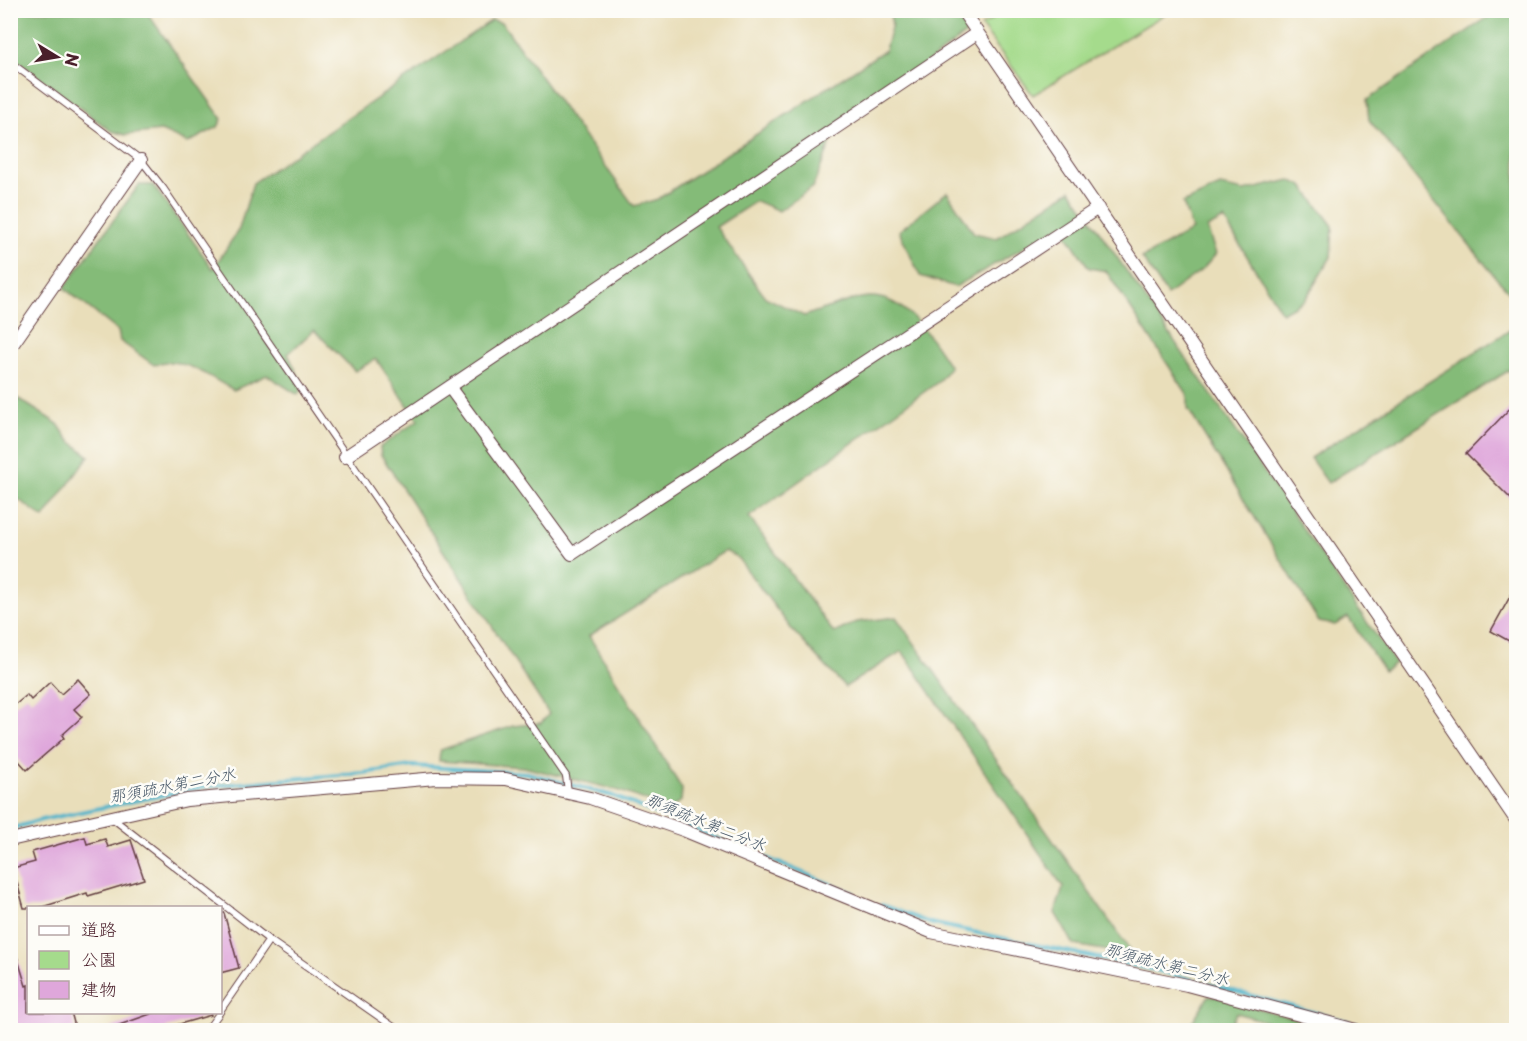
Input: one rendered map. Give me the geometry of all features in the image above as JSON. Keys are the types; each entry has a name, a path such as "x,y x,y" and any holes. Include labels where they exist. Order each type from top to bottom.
{"street":[{"path":"962,10 1516,820"},
{"path":"345,457 977,33"},
{"path":"10,348 141,160"},
{"path":"450,388 572,554 1098,208"},
{"path":"10,840 187,800 436,778 506,779 568,792 683,830 932,932 1187,985 1356,1030"}],"lane":[{"path":"10,62 141,160 170,198 345,457 566,776 568,792"},
{"path":"110,816 269,940 398,1030"},
{"path":"222,1009 269,940"},
{"path":"207,1030 219,1014"}],"green space":[{"path":"10,11 146,11 222,119 218,127 188,143 161,131 125,135 111,131 11,56"},
{"path":"889,11 953,11 968,32 834,134 813,187 779,211 756,201 716,227 765,297 804,316 861,298 876,297 890,301 903,308 925,330 950,367 938,382 749,517 834,633 857,622 896,617 1129,949 1121,953 1074,945 1055,913 1063,887 902,651 845,687 793,631 737,557 725,551 589,636 682,789 681,801 670,809 617,790 524,767 439,761 440,750 513,726 541,723 549,714 381,455 380,447 418,420 376,359 355,371 314,330 288,354 303,385 298,395 267,375 234,390 184,365 164,362 154,365 120,341 118,331 64,288 139,185 153,185 213,269 239,229 253,183 492,20 502,23 634,206 658,199 885,50 892,24"},
{"path":"1005,11 1170,11 1033,95 981,26"},
{"path":"1497,11 1516,11 1516,299 1497,279 1369,120 1367,100"},
{"path":"1290,180 1303,186 1333,226 1331,257 1305,300 1282,313 1224,219 1207,228 1216,254 1203,269 1167,295 1142,258 1192,230 1183,203 1220,186 1244,191"},
{"path":"1071,190 1395,663 1384,671 1348,617 1335,625 1319,622 1188,409 1188,395 1106,271 1089,268 1061,226 955,287 920,276 899,231 947,192 974,233 997,238"},
{"path":"1516,326 1516,366 1328,483 1310,458"},
{"path":"11,394 58,424 68,439 89,456 44,518 11,494"},
{"path":"1209,995 1337,1030 1296,1030 1236,1013 1229,1030 1187,1030"}],"building":[{"path":"1516,402 1516,504 1466,454"},
{"path":"1516,586 1516,645 1491,631"},
{"path":"78,679 91,694 74,709 82,717 62,735 64,738 27,770 10,751 10,709 27,695 31,700 50,682 61,694"},
{"path":"85,837 87,844 105,839 108,847 131,840 144,879 88,896 87,893 45,906 24,908 13,868 35,862 32,852"},
{"path":"222,913 224,913 239,968 222,972"},
{"path":"13,943 27,986 27,1014 72,1014 76,1030 16,1030 10,1011 10,944"},
{"path":"150,1014 211,1015 159,1030 112,1030 111,1028"}],"waterway":[{"name":"那須疏水第二分水","path":"10,829 41,820 208,786 363,773 412,766 527,773 613,796 853,893"},
{"name":"那須疏水第二分水","path":"882,905 930,923 1156,970 1349,1022"},
{"name":"那須疏水第二分水","path":"1356,1024 1378,1030"}]}
